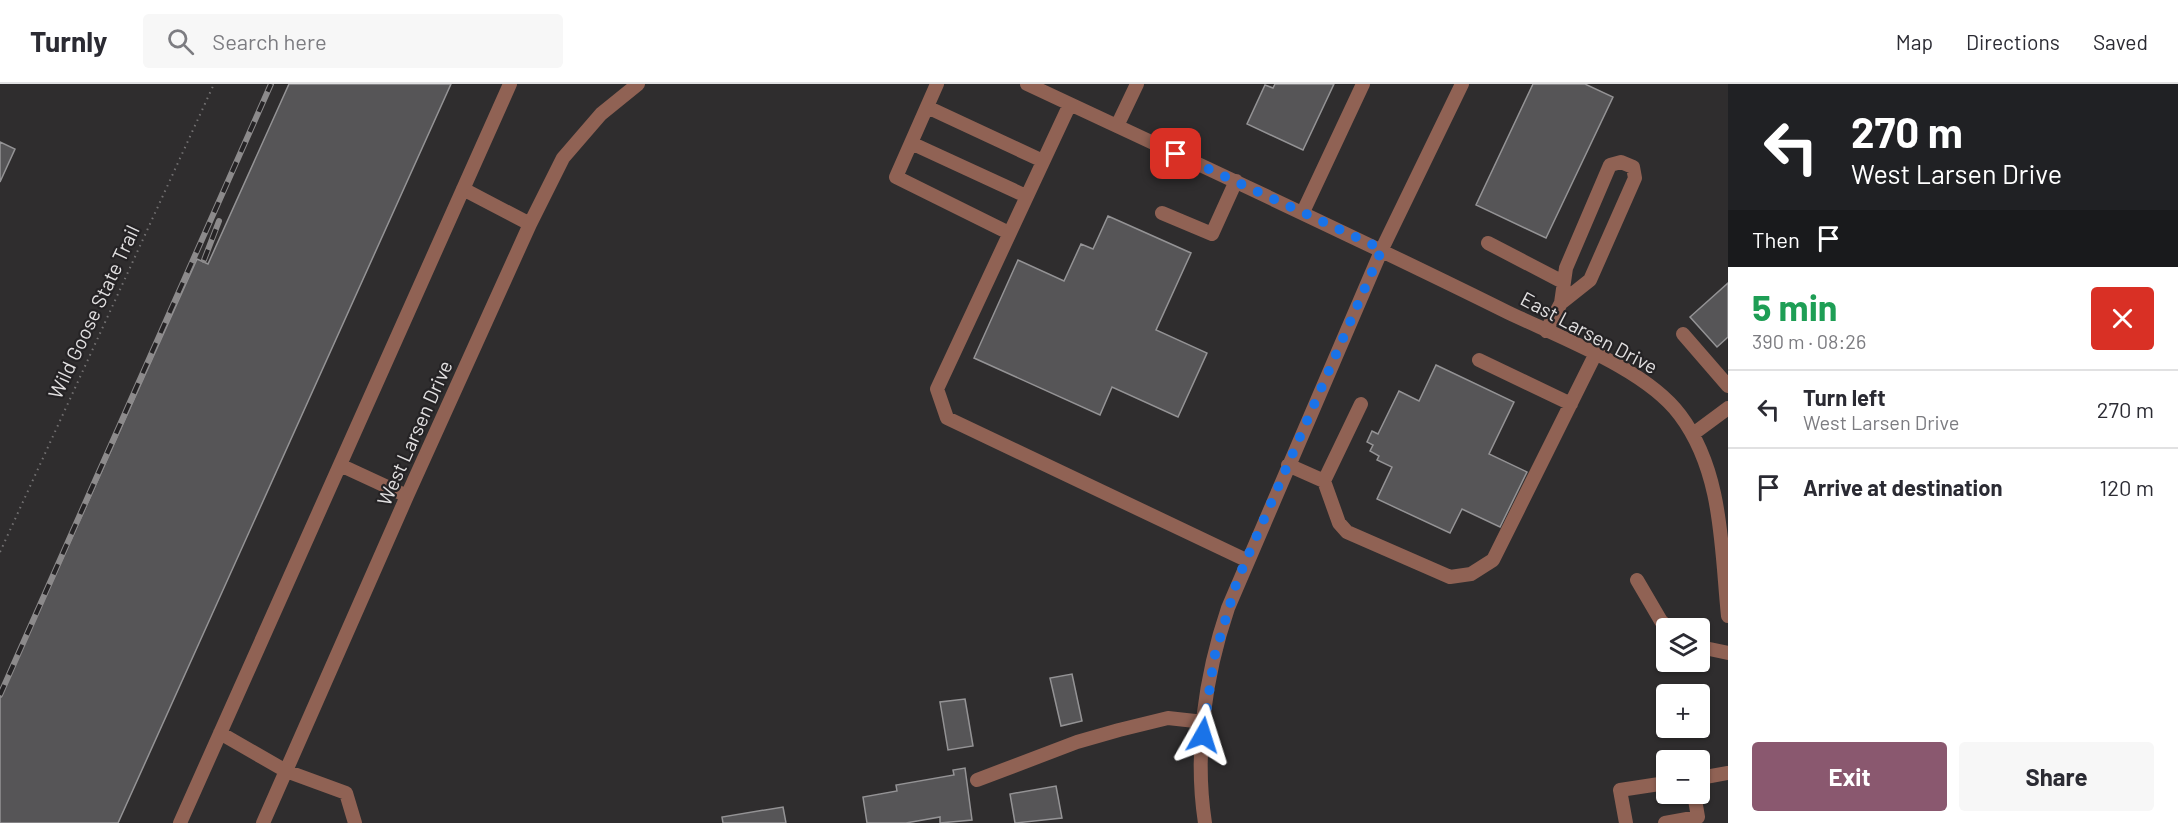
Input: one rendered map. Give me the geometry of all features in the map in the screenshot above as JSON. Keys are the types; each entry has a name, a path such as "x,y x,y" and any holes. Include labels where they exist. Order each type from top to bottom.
{"street":[{"path":"180,823 510,84"},
{"name":"West Larsen Drive","path":"263,823 530,224 569,150 601,114 638,84"},
{"path":"937,84 896,177 1009,232"},
{"path":"1027,84 1382,249"},
{"path":"1117,126 1137,84"},
{"path":"1303,212 1363,84"},
{"path":"1205,823 1201,771 1204,722 1217,643 1246,560 1382,249 1462,84"},
{"path":"1070,104 937,390 946,418 1246,560"},
{"path":"927,107 1043,161"},
{"path":"911,143 1026,196"},
{"path":"1546,331 1561,303 1566,268 1610,165 1621,162 1634,167 1635,178 1590,280 1561,303"},
{"path":"1162,213 1212,234 1236,181"},
{"path":"463,189 530,224"},
{"path":"1488,243 1563,282"},
{"name":"East Larsen Drive","path":"1382,249 1635,376 1674,408 1693,434 1707,465 1715,493 1728,616"},
{"path":"1683,334 1728,386"},
{"path":"1361,404 1324,480 1339,523 1347,532 1450,577 1471,574 1493,560 1595,355"},
{"path":"1479,360 1571,404"},
{"path":"1693,434 1728,408"},
{"path":"340,465 407,496"},
{"path":"1288,465 1324,480"},
{"path":"1637,580 1659,618"},
{"path":"1710,649 1728,653"},
{"path":"978,780 1077,742 1119,730 1168,718 1204,722"},
{"path":"220,733 286,771 346,793 355,823"},
{"path":"1710,776 1728,773"},
{"path":"1626,823 1620,790 1656,785"},
{"path":"1665,823 1698,817 1696,804"}],"path":[{"name":"Wild Goose State Trail","path":"0,552 214,84"}],"building":[{"path":"289,84 451,84 118,823 0,823 0,698 197,259 208,264"},
{"path":"1275,84 1334,84 1303,150 1247,124 1265,85 1273,88"},
{"path":"1533,84 1585,84 1613,97 1546,238 1476,205"},
{"path":"0,142 15,149 0,182"},
{"path":"1108,216 1191,253 1156,330 1207,353 1178,417 1112,387 1100,415 974,358 1018,260 1064,281 1081,244 1093,249"},
{"path":"1728,283 1728,337 1717,347 1690,317"},
{"path":"1436,365 1514,402 1489,454 1527,472 1500,527 1462,509 1450,533 1377,499 1392,467 1377,460 1379,456 1370,451 1373,445 1367,442 1372,431 1378,434 1399,391 1419,401"},
{"path":"1072,674 1082,721 1061,726 1050,678"},
{"path":"965,699 973,746 948,750 940,702"},
{"path":"965,768 972,820 940,823 940,817 906,823 867,823 863,797 897,791 896,785 954,775 953,770"},
{"path":"1056,786 1062,818 1015,823 1010,794"},
{"path":"783,807 786,823 723,823 722,817"}],"railway":[{"path":"0,695 271,84"},
{"path":"204,260 219,221"}],"route":[{"path":"1176,154 1382,249 1237,581 1214,658 1203,735"}]}
